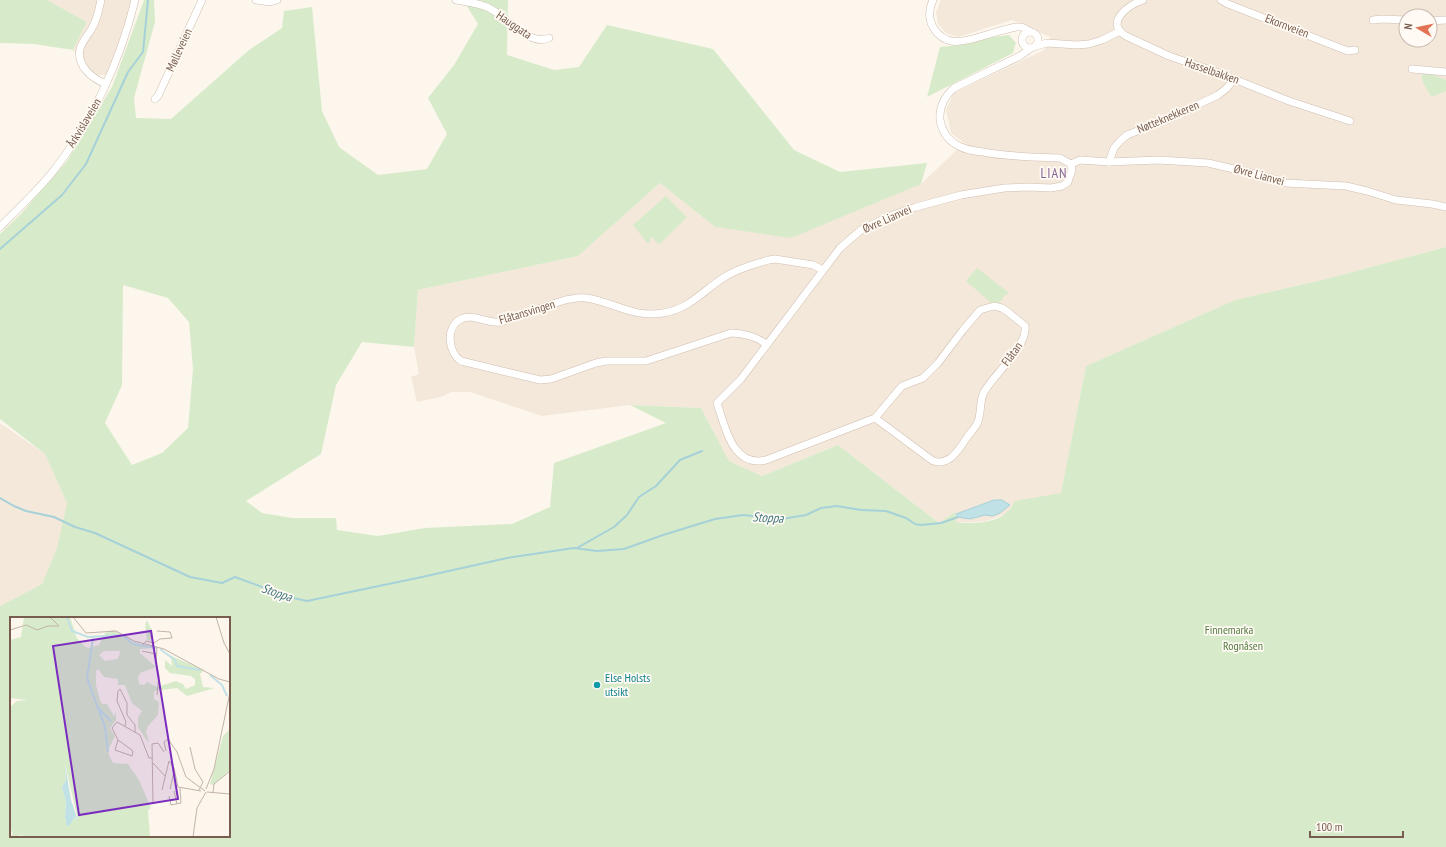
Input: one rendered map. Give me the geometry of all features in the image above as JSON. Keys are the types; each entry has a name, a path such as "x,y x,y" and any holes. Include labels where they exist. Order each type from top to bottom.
{"street":[{"path":"101,0 99,12 81,46 80,56 81,62 88,73 100,82 106,84"},
{"name":"Årkvislaveien","path":"0,227 40,186 58,165 84,126 106,84 126,34 135,0"},
{"name":"Mølleveien","path":"155,100 202,0"},
{"path":"256,0 270,2 278,0"},
{"name":"Hauggata","path":"456,0 476,3 490,9 536,40 549,38"},
{"path":"933,0 930,10 931,23 940,36 951,41 959,42 969,40 1010,28 1019,27 1047,42 1077,45 1089,44 1120,32 1118,22 1119,16 1133,3 1143,0"},
{"name":"Ekornveien","path":"1221,0 1340,48 1355,50"},
{"path":"1373,20 1398,20"},
{"path":"1010,28 1017,32 1026,47 1034,47"},
{"name":"Hasselbakken","path":"1120,32 1162,54 1234,79 1289,101 1350,121"},
{"path":"1013,59 1017,54 1026,33 1034,34"},
{"path":"1034,34 1038,41 1034,47"},
{"path":"1013,59 1025,54 1034,47 1047,42"},
{"name":"Øvre Lianvei","path":"1013,59 961,83 949,93 940,112 940,121 943,131 956,144 971,150 1008,156 1060,158 1071,164"},
{"path":"1412,69 1446,72"},
{"name":"Nøtteknekkeren","path":"1109,162 1114,148 1127,135 1168,119 1218,95 1227,88 1234,79"},
{"name":"Øvre Lianvei","path":"1071,164 1080,160 1109,162 1158,160 1208,163 1264,176 1286,183 1346,186 1396,200 1446,207"},
{"name":"Øvre Lianvei","path":"717,403 738,383 840,248 861,230 883,219 949,197 991,189 1015,187 1052,188 1062,186 1067,184 1070,177 1072,170 1071,164"},
{"name":"Flåtansvingen","path":"767,345 762,341 749,336 731,333 651,360 641,362 606,361 596,363 551,380 540,380 462,360 456,356 452,349 450,334 452,326 465,317 499,322 575,298 596,300 637,313 654,314 674,311 693,302 727,276 769,260 775,259 813,265 823,270"},
{"name":"Flåtan","path":"717,403 732,445 743,457 752,461 766,460 875,418 902,386 923,378 938,363 980,310 994,306 1002,308 1025,326 1026,330 1022,341 984,391 977,425 950,459 940,462 933,461 875,418"}],"shaded area":[{"path":"47,0 132,0 125,31 107,75 95,75 73,50 87,22"},
{"path":"941,0 1446,0 1446,247 1330,278 1235,300 1086,366 1061,494 1016,501 1006,514 986,521 957,523 955,512 939,523 838,445 762,476 729,461 701,408 630,405 542,416 470,392 451,392 441,397 417,402 411,377 419,374 414,347 418,290 578,256 660,183 715,227 921,184 964,143 951,133 946,110 954,93 1044,50 1050,37 1012,20 958,37 946,33 938,24 936,12"},
{"path":"0,423 45,454 67,503 57,548 42,584 0,606"}],"green space":[{"path":"0,0 47,0 87,22 73,50 34,44 0,43"},
{"name":"Finnemarka","path":"144,0 154,0 155,22 134,98 136,118 171,119 249,50 282,28 284,11 312,7 322,111 339,147 378,175 427,169 447,134 428,98 454,65 478,24 463,0 508,0 507,55 554,70 579,67 607,25 713,49 794,150 840,172 927,163 921,184 791,238 715,227 660,183 578,256 418,290 414,347 362,342 336,385 321,454 246,501 262,513 292,518 336,518 337,530 378,536 425,528 512,524 550,507 554,463 666,423 630,405 701,408 729,461 762,476 838,445 939,523 955,512 957,523 991,521 1003,515 1010,509 1015,501 1061,493 1086,366 1235,300 1330,278 1446,247 1446,847 0,847 0,606 42,584 57,548 67,503 45,454 0,419 0,234 20,215 67,161 112,87","holes":["123,285 168,298 189,322 193,369 188,428 162,453 132,465 105,423 122,385"]},
{"path":"1009,35 1016,43 1013,53 927,97 940,47 961,45"},
{"path":"1422,74 1433,75 1446,80 1446,91 1431,96 1423,83"},
{"path":"666,196 687,217 661,243 658,244 651,236 648,244 633,225"},
{"path":"977,268 1009,293 1005,295 1000,302 991,303 966,281"}],"water":[{"path":"994,500 1002,500 1010,505 1000,513 993,516 985,515 970,519 958,517 956,514"}],"waterway":[{"path":"0,249 62,195 86,164 128,72 143,52 148,0"},
{"name":"Stoppa","path":"577,548 614,527 627,515 639,497 656,486 680,460 702,451"},
{"name":"Stoppa","path":"0,498 26,511 54,517 75,527 95,533 190,577 222,583 235,577 289,597 307,601 507,558 574,548 597,551 624,549 715,519 743,515 782,519 806,515 821,508 837,506 861,510 886,511 906,518 915,524 921,525 941,523 958,517"}],"place":[{"name":"Else Holsts utsikt","path":"597,685"}],"district":[{"name":"LIAN","path":"1054,173"}],"park label":[{"name":"Rognåsen","path":"1243,646"}]}
